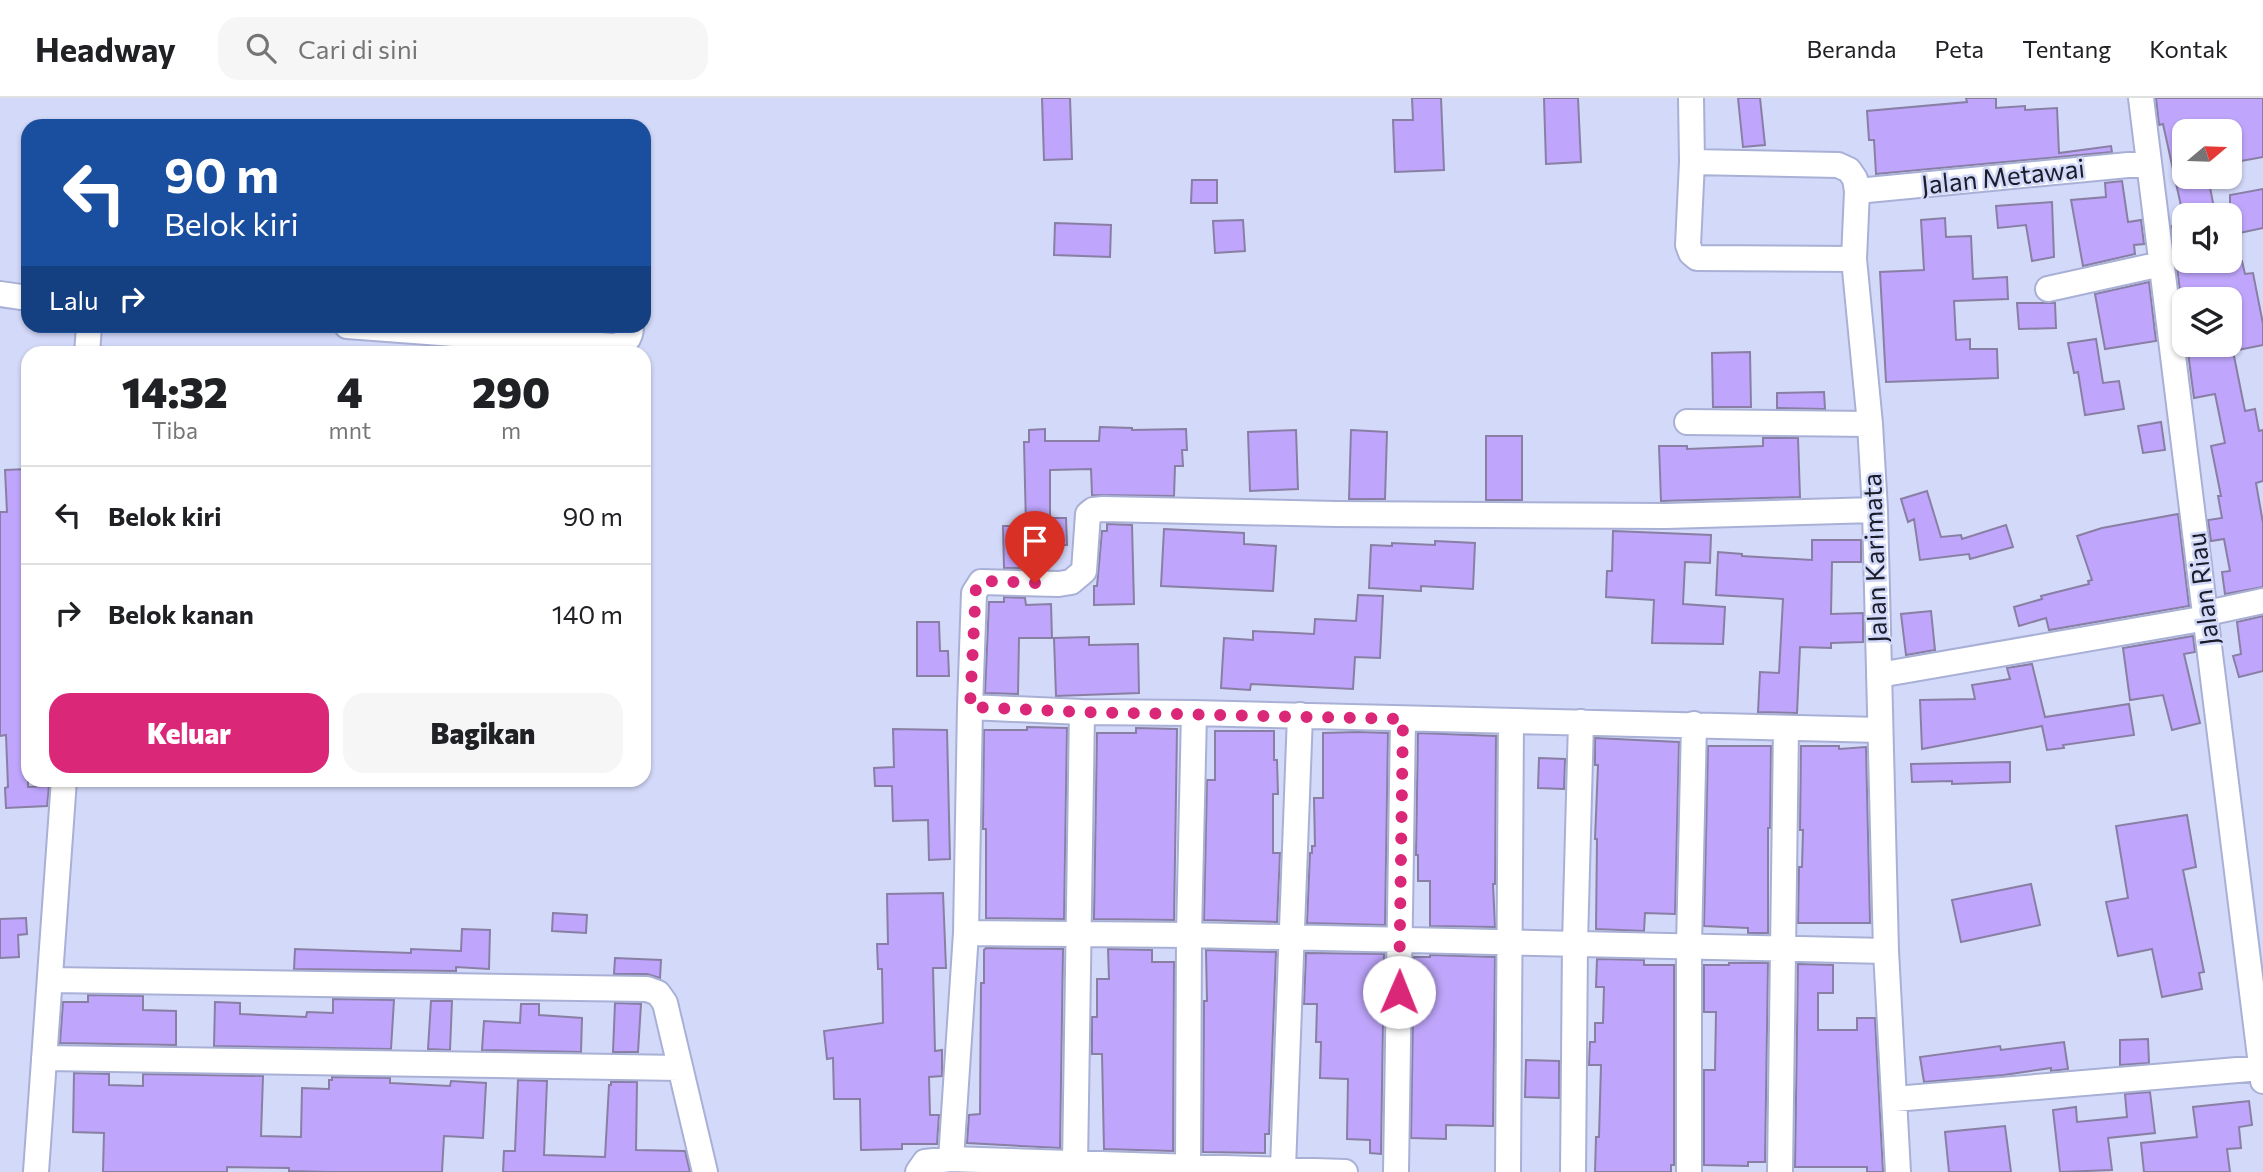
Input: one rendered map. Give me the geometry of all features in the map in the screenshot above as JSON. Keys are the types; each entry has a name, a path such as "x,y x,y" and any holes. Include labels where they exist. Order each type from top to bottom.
{"street":[{"path":"1691,98 1692,162 1688,245 1691,253 1697,258 1854,259"},
{"name":"Jalan Riau","path":"2141,98 2262,1074"},
{"path":"1692,162 1838,165 1849,170 1855,179 1857,191"},
{"name":"Jalan Metawai","path":"1857,191 2149,163"},
{"name":"Jalan Karimata","path":"1857,191 1854,259 1870,424 1875,510 1886,951 1898,1172"},
{"path":"2048,289 2161,264"},
{"path":"0,294 21,297"},
{"path":"440,333 614,346 625,343 630,333"},
{"path":"1687,422 1870,424"},
{"path":"951,1159 966,933 970,707 976,586 981,582 1071,582 1084,571 1088,514 1093,510 1652,516 1875,510"},
{"path":"1879,675 2207,616 2263,601"},
{"path":"970,707 1082,712 1880,730"},
{"path":"1075,1165 1082,712"},
{"path":"1188,1167 1194,713"},
{"path":"1283,1168 1300,715"},
{"path":"1396,1172 1403,719"},
{"path":"1508,1172 1511,721"},
{"path":"1573,1172 1581,722"},
{"path":"1689,1172 1689,946 1694,724"},
{"path":"1780,1172 1786,729"},
{"path":"36,1172 64,787"},
{"path":"966,933 1189,935 1886,951"},
{"path":"50,980 638,988 658,993 665,1003 705,1172"},
{"path":"44,1058 680,1068"},
{"path":"1895,1099 2262,1074"},
{"path":"918,1172 925,1162 951,1159 1345,1172"}],"building":[{"path":"1042,98 1070,98 1072,159 1044,160"},
{"path":"1412,98 1441,98 1444,170 1395,172 1393,120 1413,120"},
{"path":"1544,98 1578,98 1581,162 1546,164"},
{"path":"1738,98 1760,98 1765,145 1743,147"},
{"path":"1966,98 1996,98 1996,108 2057,108 2059,153 2111,146 2112,152 1876,174 1874,140 1869,140 1867,111 1967,102"},
{"path":"2156,98 2263,98 2263,157 2242,161 2242,119 2172,119 2172,165 2163,124 2159,125"},
{"path":"1192,180 1217,180 1217,203 1191,203"},
{"path":"2122,181 2128,222 2141,220 2144,244 2134,245 2135,254 2083,266 2071,200 2106,197 2105,183"},
{"path":"2177,189 2210,189 2213,203 2180,203"},
{"path":"2263,189 2263,228 2242,232 2242,203 2230,203 2230,195"},
{"path":"2052,202 2054,257 2032,261 2026,225 1998,228 1996,206"},
{"path":"1945,218 1946,237 1971,236 1973,279 2007,277 2008,299 1954,301 1956,340 1970,339 1970,349 1997,349 1998,378 1886,382 1880,272 1924,270 1921,220"},
{"path":"1243,220 1245,251 1215,253 1213,221"},
{"path":"1055,223 1111,225 1110,257 1054,255"},
{"path":"2242,261 2245,274 2253,273 2263,324 2263,345 2242,349 2242,287 2179,287 2178,273 2242,273"},
{"path":"2149,282 2156,341 2105,349 2095,294"},
{"path":"2017,303 2055,303 2056,328 2019,329"},
{"path":"2096,339 2103,383 2119,381 2124,409 2085,415 2078,372 2074,373 2068,343"},
{"path":"1750,352 1751,407 1713,407 1712,353"},
{"path":"2189,357 2234,357 2245,411 2255,409 2259,431 2263,430 2263,481 2256,483 2263,523 2263,587 2225,594 2222,572 2230,571 2224,539 2211,541 2208,520 2222,518 2218,496 2221,496 2211,446 2225,443 2215,394 2194,398"},
{"path":"1824,392 1825,409 1777,408 1777,393"},
{"path":"2161,422 2165,450 2143,453 2138,426"},
{"path":"1100,427 1132,430 1186,429 1187,450 1182,450 1183,466 1175,466 1174,496 1092,495 1091,469 1050,470 1050,518 1066,518 1067,545 1024,545 1025,568 1004,568 1003,526 1026,526 1024,442 1029,442 1029,430 1045,429 1045,441 1099,441"},
{"path":"1296,430 1298,489 1250,491 1248,432"},
{"path":"1351,430 1387,432 1385,499 1349,499"},
{"path":"1486,436 1522,436 1522,500 1486,500"},
{"path":"1763,438 1798,438 1800,497 1661,501 1659,446 1687,446 1687,449 1763,446"},
{"path":"21,469 21,787 49,787 47,806 6,808 6,735 0,736 0,512 7,512 5,470"},
{"path":"1927,491 1941,537 1961,535 1962,539 2006,525 2013,547 1970,559 1969,554 1920,560 1914,519 1908,522 1901,499"},
{"path":"2178,514 2189,606 2049,630 2046,618 2019,626 2014,607 2042,599 2041,596 2089,584 2088,581 2092,580 2077,536 2102,528"},
{"path":"1107,524 1132,525 1134,604 1094,605 1102,531 1107,531"},
{"path":"1164,529 1244,533 1244,544 1276,546 1273,591 1161,586"},
{"path":"1613,531 1711,535 1710,563 1685,562 1683,604 1725,607 1723,644 1652,643 1654,600 1606,597 1607,571 1612,571"},
{"path":"1812,540 1861,540 1861,562 1832,562 1831,614 1863,613 1863,642 1831,643 1831,648 1800,647 1797,713 1758,712 1760,672 1779,673 1783,599 1716,595 1718,552 1812,560"},
{"path":"1435,541 1475,543 1473,589 1421,586 1421,591 1369,588 1371,545 1435,545"},
{"path":"1358,595 1383,596 1380,658 1355,657 1353,689 1251,684 1250,690 1221,688 1224,638 1253,640 1253,631 1314,634 1315,619 1356,621"},
{"path":"1004,597 1025,598 1026,605 1051,604 1052,638 1019,638 1018,694 985,693 989,602 1004,602"},
{"path":"1931,611 1935,650 1906,655 1901,614"},
{"path":"2263,616 2263,671 2239,677 2233,656 2241,654 2237,622"},
{"path":"917,622 939,622 940,651 948,651 949,676 917,676"},
{"path":"2193,636 2195,652 2184,654 2200,723 2172,730 2163,695 2130,700 2123,648"},
{"path":"1089,637 1089,645 1138,644 1139,693 1056,696 1054,638"},
{"path":"2032,664 2045,717 2129,704 2134,735 2063,745 2064,748 2047,750 2042,726 1922,749 1920,700 1975,699 1972,685 2010,679 2007,668"},
{"path":"1027,727 1067,728 1064,919 986,918 984,730 1027,730"},
{"path":"1136,728 1177,729 1174,920 1094,919 1097,733 1136,733"},
{"path":"893,729 947,730 950,859 929,860 928,820 893,821 892,786 875,786 874,768 894,767"},
{"path":"1215,731 1274,731 1278,794 1273,794 1273,853 1280,853 1277,922 1204,920 1207,780 1215,780"},
{"path":"1323,733 1388,733 1385,925 1307,923 1310,853 1312,846 1315,846 1314,798 1323,798"},
{"path":"1418,733 1496,736 1493,884 1495,927 1430,926 1430,881 1418,881 1416,855"},
{"path":"1595,738 1679,742 1675,914 1645,913 1644,931 1596,929 1598,765 1595,765"},
{"path":"1708,746 1771,746 1768,933 1748,933 1748,928 1704,926"},
{"path":"1801,746 1839,746 1839,749 1866,747 1870,923 1798,923 1803,830 1800,830"},
{"path":"1539,758 1565,759 1564,789 1538,788"},
{"path":"2010,762 2010,782 1912,782 1911,764"},
{"path":"2187,815 2196,867 2183,870 2204,972 2199,973 2202,989 2162,997 2152,949 2118,956 2106,902 2128,898 2116,826"},
{"path":"2031,884 2040,925 1961,942 1952,900"},
{"path":"943,893 946,968 933,968 935,1051 942,1050 942,1076 929,1077 930,1115 939,1115 937,1144 902,1144 902,1149 861,1150 860,1099 834,1099 833,1058 827,1059 824,1031 883,1023 882,969 878,969 877,944 888,944 887,894"},
{"path":"553,913 587,915 586,933 552,931"},
{"path":"26,918 27,934 18,935 19,957 0,958 0,919"},
{"path":"462,929 490,930 489,969 294,969 295,949 411,953 411,949 461,951"},
{"path":"986,948 1063,949 1060,1148 967,1143 969,1115 980,1114 981,983 984,983"},
{"path":"1108,949 1152,950 1152,962 1174,962 1173,1151 1104,1149 1102,1054 1092,1054 1092,1017 1097,1017 1097,979 1109,979"},
{"path":"1206,950 1276,952 1269,1134 1265,1134 1265,1153 1203,1152"},
{"path":"1306,953 1384,954 1381,1154 1370,1153 1370,1140 1347,1139 1348,1079 1320,1078 1321,1042 1316,1042 1317,1004 1304,1004"},
{"path":"1414,957 1495,957 1493,1126 1446,1125 1446,1139 1411,1138"},
{"path":"615,958 661,960 660,978 647,974 614,974"},
{"path":"1597,959 1644,960 1644,965 1674,965 1674,1165 1671,1165 1671,1172 1595,1172 1601,1065 1589,1065 1590,1042 1595,1042 1595,1023 1603,1023 1604,987 1596,987"},
{"path":"1768,963 1765,1162 1748,1162 1748,1166 1704,1165 1704,1070 1715,1070 1716,1012 1704,1012 1704,965"},
{"path":"1798,964 1833,965 1833,993 1818,993 1818,1030 1857,1030 1857,1018 1875,1018 1883,1172 1867,1172 1867,1167 1795,1167"},
{"path":"88,995 143,996 143,1010 176,1011 176,1045 60,1043 63,1002 88,1002"},
{"path":"333,999 394,1000 391,1049 214,1046 215,1002 240,1003 240,1014 306,1017 307,1012 333,1013"},
{"path":"431,1001 452,1001 450,1050 428,1049"},
{"path":"615,1003 641,1004 638,1052 613,1052"},
{"path":"521,1004 539,1004 539,1015 582,1018 581,1052 482,1050 484,1021 520,1023"},
{"path":"2148,1039 2149,1063 2120,1065 2120,1040"},
{"path":"2064,1042 2068,1069 2051,1071 2051,1068 1924,1082 1920,1057 2000,1046 2001,1050"},
{"path":"1526,1060 1559,1061 1559,1098 1525,1097"},
{"path":"74,1073 109,1074 109,1085 143,1086 143,1074 263,1076 261,1136 301,1137 302,1088 329,1089 329,1080 332,1080 332,1077 390,1078 390,1083 450,1086 451,1081 486,1083 483,1138 444,1136 442,1172 330,1172 227,1167 227,1172 103,1172 104,1133 73,1132"},
{"path":"518,1080 547,1081 544,1155 605,1157 609,1085 611,1082 637,1082 636,1150 685,1151 690,1172 503,1172 504,1151 515,1151"},
{"path":"2150,1092 2155,1133 2108,1138 2112,1170 2060,1172 2053,1110 2076,1107 2077,1122 2127,1117 2125,1094"},
{"path":"2249,1101 2252,1125 2239,1127 2241,1148 2227,1149 2230,1172 2144,1172 2141,1143 2197,1137 2193,1107"},
{"path":"2005,1126 2011,1172 1949,1172 1945,1132"}],"route":[{"path":"1035,583 987,581 976,586 970,707 1403,719 1399,992"}]}
